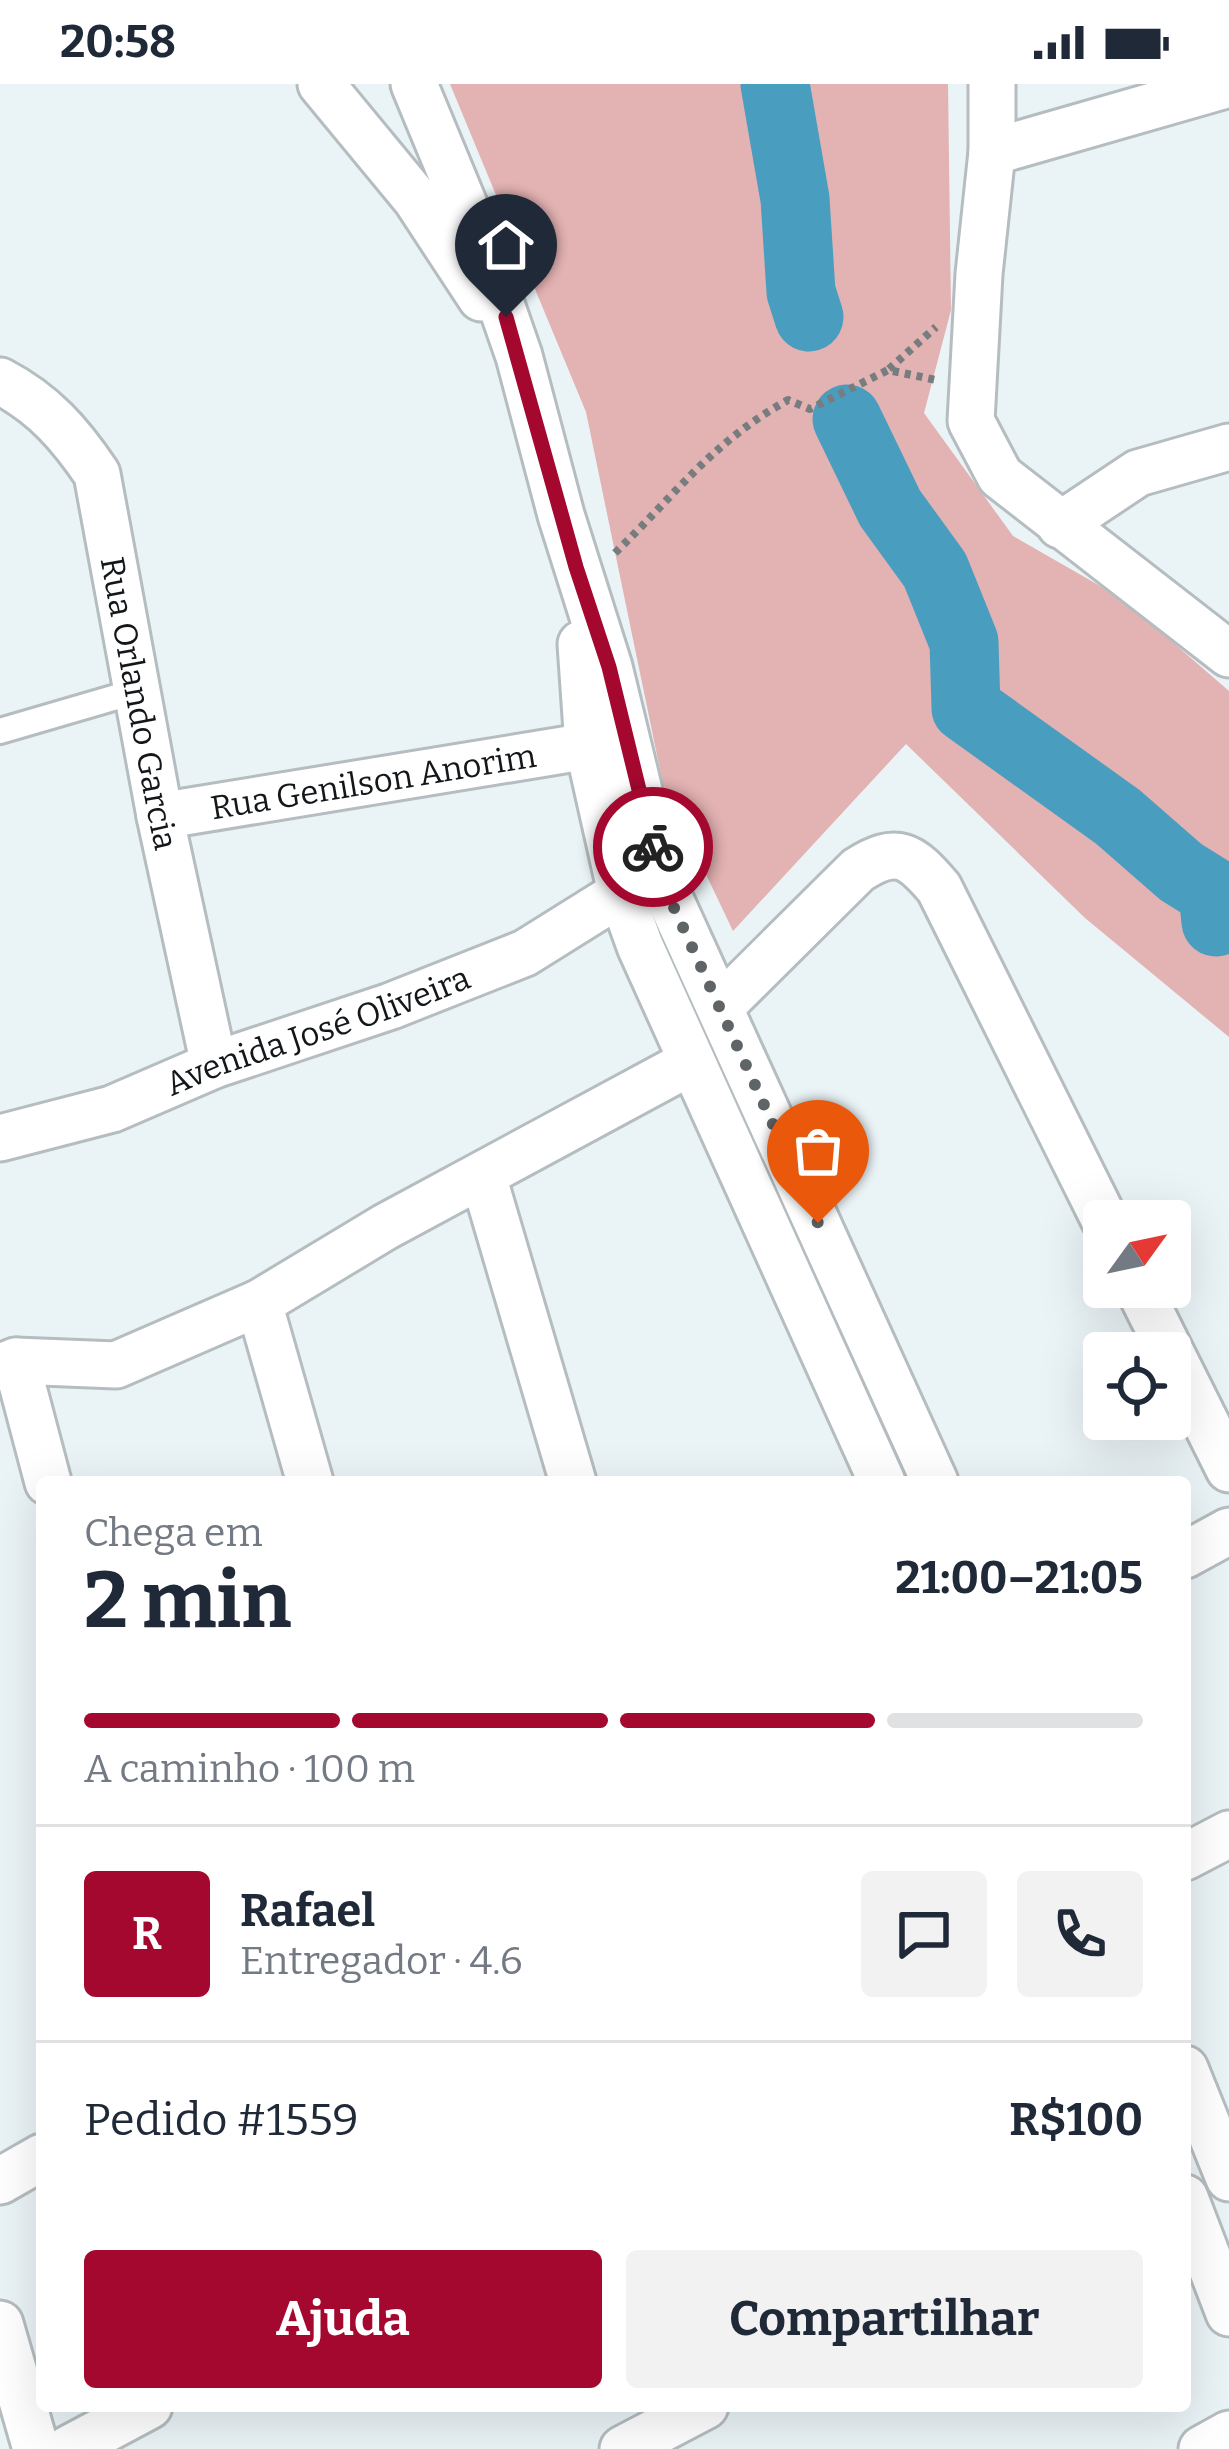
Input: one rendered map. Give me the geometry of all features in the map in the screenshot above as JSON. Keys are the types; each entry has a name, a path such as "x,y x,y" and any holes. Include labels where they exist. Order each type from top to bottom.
{"street":[{"path":"321,84 416,200 519,356"},
{"path":"992,84 992,152 971,421 1000,476 1229,654"},
{"path":"992,152 1229,85"},
{"path":"366,136 405,128 420,96"},
{"path":"420,96 519,356 576,567 609,667 660,877 932,1476"},
{"name":"Rua Orlando Garcia","path":"0,381 33,399 69,433 98,474 160,816 214,1065"},
{"path":"1060,525 1138,473 1229,448"},
{"path":"576,567 588,746 621,893 656,989 879,1476"},
{"name":"Rua Genilson Anorim","path":"160,816 588,746"},
{"path":"720,1007 858,870 878,857 895,855 916,862 939,888 1095,1200"},
{"name":"Avenida José Oliveira","path":"0,1138 112,1109 214,1065 391,1006 525,952 621,893"},
{"path":"47,1476 8,1364 116,1365 260,1303 386,1227 691,1062"},
{"path":"483,1176 571,1476"},
{"path":"260,1303 308,1476"},
{"path":"1149,1308 1229,1468"},
{"path":"1191,1552 1229,1531"},
{"path":"1191,1854 1229,1834"},
{"path":"1191,2087 1208,2137 1229,2178"},
{"path":"0,2181 36,2160"},
{"path":"1191,2214 1229,2313"},
{"path":"0,2324 37,2449"},
{"path":"68,2449 138,2412"},
{"path":"623,2449 694,2412"},
{"path":"1202,2449 1229,2434"}],"lane":[{"path":"0,731 137,691"}],"path":[{"path":"576,567 605,562 714,452 746,424 788,400 810,409 888,370 972,387"}],"shaded area":[{"path":"450,84 948,84 951,310 924,413 1013,536 1156,618 1177,646 1229,691 1229,1037 1085,918 906,744 733,931 663,784 586,412"}],"waterway":[{"path":"775,84 795,199 801,292 809,317"},
{"path":"847,419 890,508 935,570 964,642 966,708 1213,892 1216,922 1229,917"}],"way so far":[{"path":"653,847 660,877 818,1223"}],"route":[{"path":"506,317 609,667 653,847"}]}
